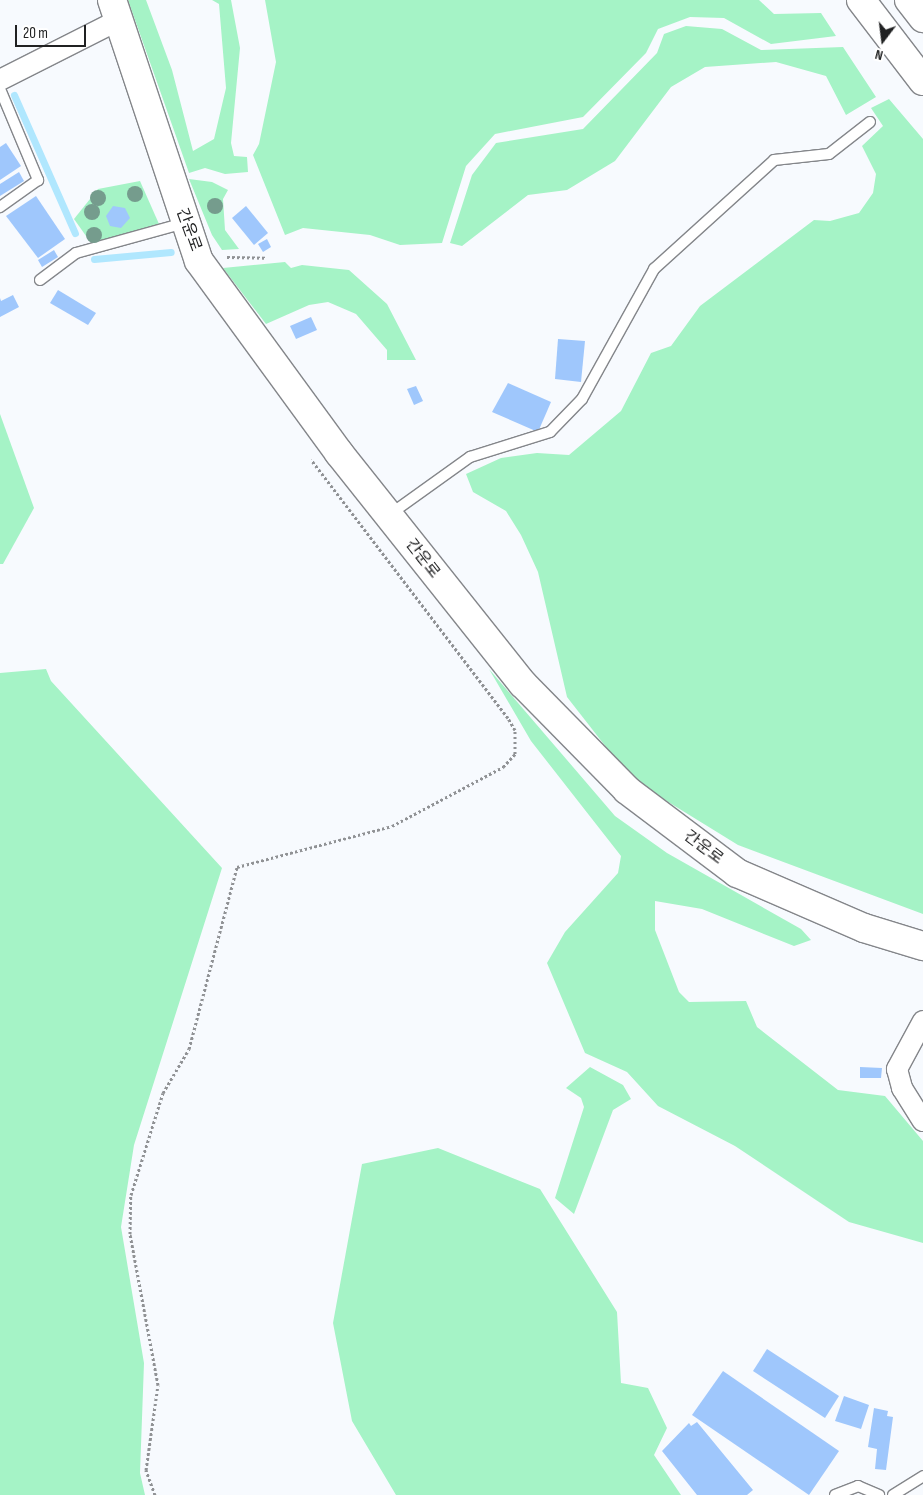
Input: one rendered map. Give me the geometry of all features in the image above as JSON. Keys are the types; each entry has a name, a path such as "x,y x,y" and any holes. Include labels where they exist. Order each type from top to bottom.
{"main road":[{"path":"861,0 923,81"},
{"path":"909,0 923,18"},
{"name":"간운로","path":"115,10 199,261 388,516 523,684 627,790 737,874 864,928 923,946"}],"street":[{"path":"0,80 115,10"},
{"path":"923,1020 897,1069 902,1088 923,1121"}],"lane":[{"path":"0,89 38,180 0,206"},
{"path":"388,516 470,457 550,432 582,399 654,269 774,160 829,154 870,122"},
{"path":"40,280 76,253 185,223"},
{"path":"893,1495 923,1476"},
{"path":"835,1495 858,1486 879,1495"}],"path":[{"path":"231,257 266,258"},
{"path":"155,1495 146,1470 158,1385 130,1234 131,1195 163,1093 188,1049 237,867 392,826 503,766 515,754 515,730 508,718 472,666 310,463 310,453"}],"green space":[{"path":"128,0 146,0 172,70 193,151 214,139 226,88 219,4 212,0 231,0 240,48 231,143 234,156 247,157 248,172 225,174 205,168 189,173"},
{"path":"265,0 759,0 774,14 821,13 836,36 771,44 724,18 690,17 658,29 646,53 583,117 495,134 466,166 442,243 400,245 370,235 303,228 285,235 253,155 259,144 276,62"},
{"path":"686,26 722,29 761,50 843,47 876,97 846,115 826,76 776,62 705,67 671,87 615,161 567,190 528,195 462,246 450,243 472,175 496,143 583,129 657,53 664,34"},
{"path":"889,99 923,139 923,914 738,845 631,779 567,697 538,572 521,535 506,511 473,492 466,474 501,458 537,453 569,455 621,411 651,353 671,346 700,306 814,220 830,221 859,213 873,193 876,174 862,146 883,126 871,108"},
{"path":"189,179 212,182 228,190 223,199 225,230 239,249 222,250 212,235"},
{"path":"140,181 159,224 91,243 74,219 98,189"},
{"path":"285,262 291,268 302,265 349,270 387,304 416,360 387,360 387,350 356,314 328,302 309,305 266,324 223,268"},
{"path":"0,414 34,508 3,564 0,564"},
{"path":"46,669 51,681 222,868 134,1145 121,1227 144,1363 140,1473 145,1495 0,1495 0,673"},
{"path":"489,669 615,816 667,853 801,929 811,940 794,946 702,909 655,901 655,930 679,992 689,1002 746,1001 757,1027 838,1090 885,1096 923,1141 923,1243 849,1222 735,1146 658,1106 627,1072 585,1053 547,963 565,932 618,873 621,856 531,741"},
{"path":"590,1067 623,1085 631,1099 613,1110 574,1214 555,1198 584,1107 581,1098 566,1088"},
{"path":"438,1148 540,1189 617,1312 621,1383 648,1388 667,1428 654,1455 681,1495 396,1495 352,1421 333,1323 362,1164"}],"building":[{"path":"6,143 21,166 0,180 0,147"},
{"path":"19,172 24,181 0,196 0,184"},
{"path":"36,196 65,239 38,258 6,216"},
{"path":"113,206 125,208 130,218 121,228 110,226 106,216"},
{"path":"246,206 268,233 254,245 232,218"},
{"path":"267,239 271,247 263,252 258,244"},
{"path":"54,250 58,257 42,267 38,260"},
{"path":"58,290 96,313 88,325 50,303"},
{"path":"13,295 19,307 0,317 0,298 1,301"},
{"path":"311,317 317,330 296,339 290,326"},
{"path":"558,339 585,341 581,382 555,379"},
{"path":"508,383 551,402 538,432 492,412"},
{"path":"416,386 423,401 414,405 407,389"},
{"path":"860,1067 882,1068 881,1078 860,1078"},
{"path":"767,1349 839,1396 825,1418 753,1371"},
{"path":"723,1371 839,1451 809,1495 692,1415"},
{"path":"844,1396 869,1405 861,1429 835,1421"},
{"path":"874,1408 888,1411 887,1416 893,1417 886,1470 875,1469 877,1449 868,1447"},
{"path":"697,1422 753,1490 747,1495 697,1495 662,1451 689,1423 691,1426"}],"waterway":[{"path":"14,95 75,233"},
{"path":"94,259 171,252"}]}
